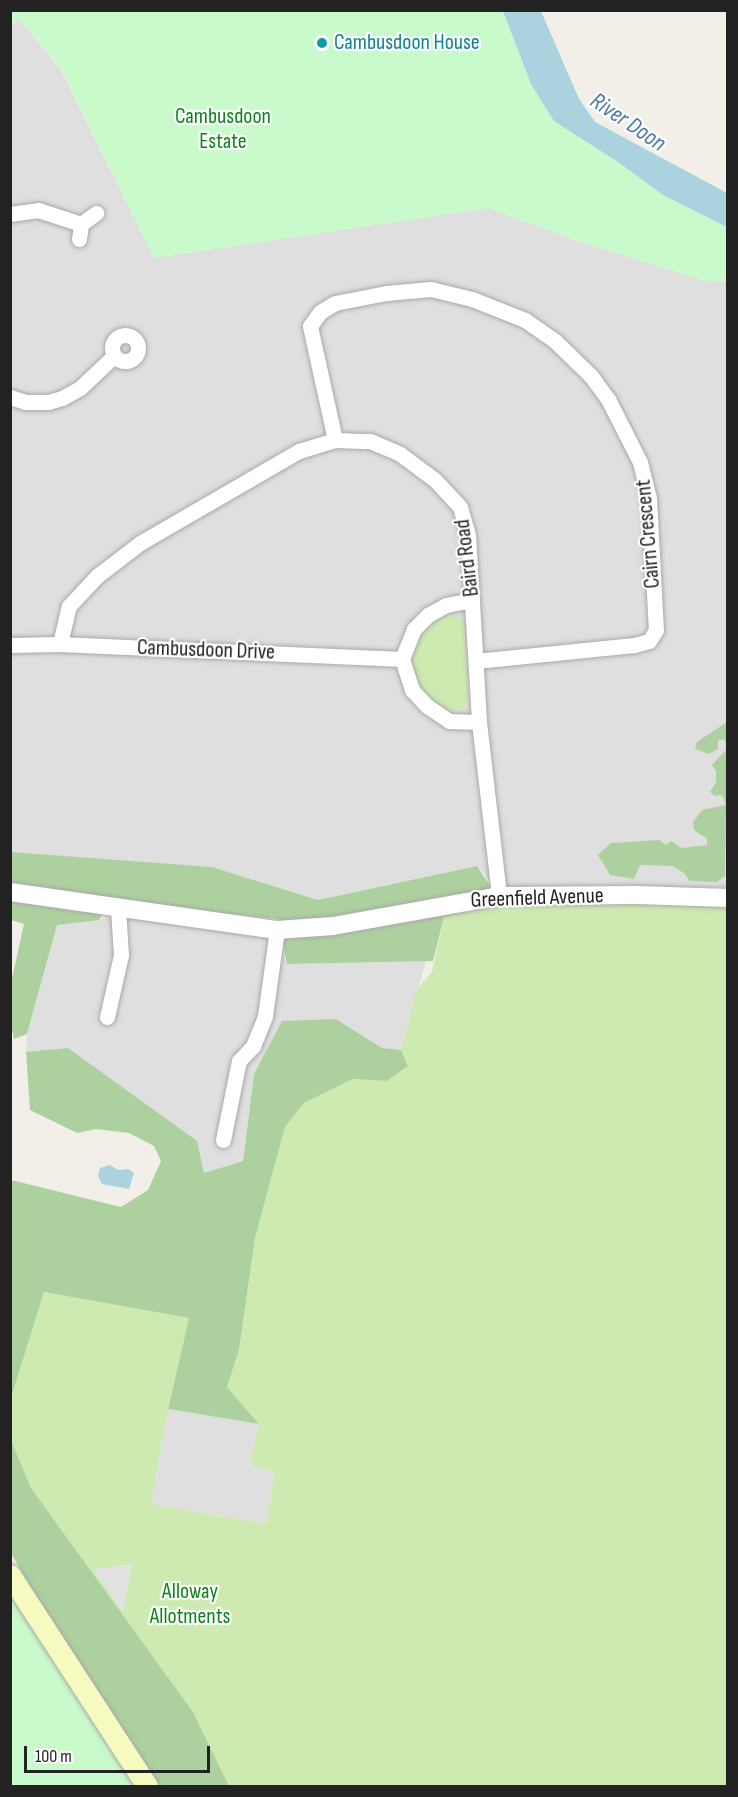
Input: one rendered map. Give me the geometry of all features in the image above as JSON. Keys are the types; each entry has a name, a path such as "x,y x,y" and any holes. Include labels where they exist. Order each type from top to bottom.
{"main road":[{"path":"10,1575 147,1786"}],"street":[{"path":"10,214 38,210 80,231 96,213"},
{"name":"Cairn Crescent","path":"334,440 310,326 320,312 335,303 386,292 431,289 472,299 525,320 555,341 591,376 608,399 640,462 649,498 656,630 649,641 634,645 476,660"},
{"path":"10,398 26,402 48,402 62,398 80,388 114,356"},
{"name":"Baird Road","path":"60,644 69,606 97,576 140,543 299,452 334,440 369,441 400,454 435,480 460,507 468,535 479,722 498,896"},
{"path":"472,600 446,604 428,615 414,629 402,659 412,690 427,706 449,721 479,722"},
{"name":"Cambusdoon Drive","path":"10,645 60,644 402,659"},
{"name":"Greenfield Avenue","path":"10,892 278,930 333,926 391,917 474,898 498,896 637,895 728,898"},
{"path":"107,1017 121,955 118,909"},
{"path":"223,1140 239,1061 253,1046 266,1016 278,930"}],"shaded area":[{"path":"19,19 61,70 154,258 488,208 575,240 703,280 727,282 727,887 498,889 477,866 318,900 212,867 11,861 11,24"},
{"path":"127,916 281,937 287,964 426,961 401,1050 382,1048 336,1019 254,1074 243,1161 203,1173 26,1052 27,1034 57,925"},
{"path":"168,1409 259,1424 250,1465 275,1472 266,1524 151,1504"},
{"path":"132,1564 123,1612 93,1569"}],"green space":[{"name":"Cambusdoon Estate","path":"11,10 503,11 531,84 618,162 663,195 727,227 727,282 703,280 575,240 488,208 154,258 62,70 19,19 11,24"},
{"path":"453,615 461,619 465,628 468,696 465,707 453,711 442,709 427,700 417,687 410,672 416,642 422,632 442,617"},
{"path":"727,722 727,747 724,739 718,740 718,749 709,754 695,749 697,742"},
{"path":"727,749 725,876 717,882 690,881 684,873 672,866 640,865 634,879 610,875 598,855 611,843 659,840 666,845 671,841 681,848 707,845 707,839 694,830 693,822 702,810 726,805 722,795 715,796 710,792 716,782 716,771 712,765"},
{"path":"10,852 212,867 318,900 477,866 501,903 444,917 433,961 287,964 278,919 109,902 99,920 57,925 27,1034 14,1039 11,1024 11,983 24,924 11,920"},
{"name":"Alloway Allotments","path":"727,898 727,1786 229,1786 193,1712 31,1488 16,1453 11,1438 11,1398 44,1292 189,1318 168,1409 151,1504 266,1524 275,1472 250,1465 259,1424 227,1387 239,1350 255,1238 285,1127 304,1103 353,1079 387,1081 408,1066 401,1050 417,989 432,972 444,917 501,903"},
{"path":"336,1019 382,1048 401,1050 408,1066 387,1081 353,1079 304,1103 285,1127 255,1238 239,1350 227,1387 259,1424 168,1409 189,1318 44,1292 11,1398 11,1180 121,1207 148,1190 161,1161 154,1146 129,1133 96,1129 77,1133 30,1110 26,1052 68,1048 197,1141 204,1173 243,1161 254,1074 282,1021"},
{"path":"10,1438 31,1488 193,1712 229,1786 149,1786 99,1706 11,1553"},
{"path":"10,1584 143,1786 11,1786"}],"water":[{"name":"River Doon","path":"503,11 541,11 579,99 595,122 727,193 727,227 663,195 618,162 554,121 531,84"},
{"path":"110,1165 118,1170 129,1169 134,1173 129,1189 102,1184 98,1176 100,1168"}],"place":[{"name":"Cambusdoon House","path":"322,43"}]}
